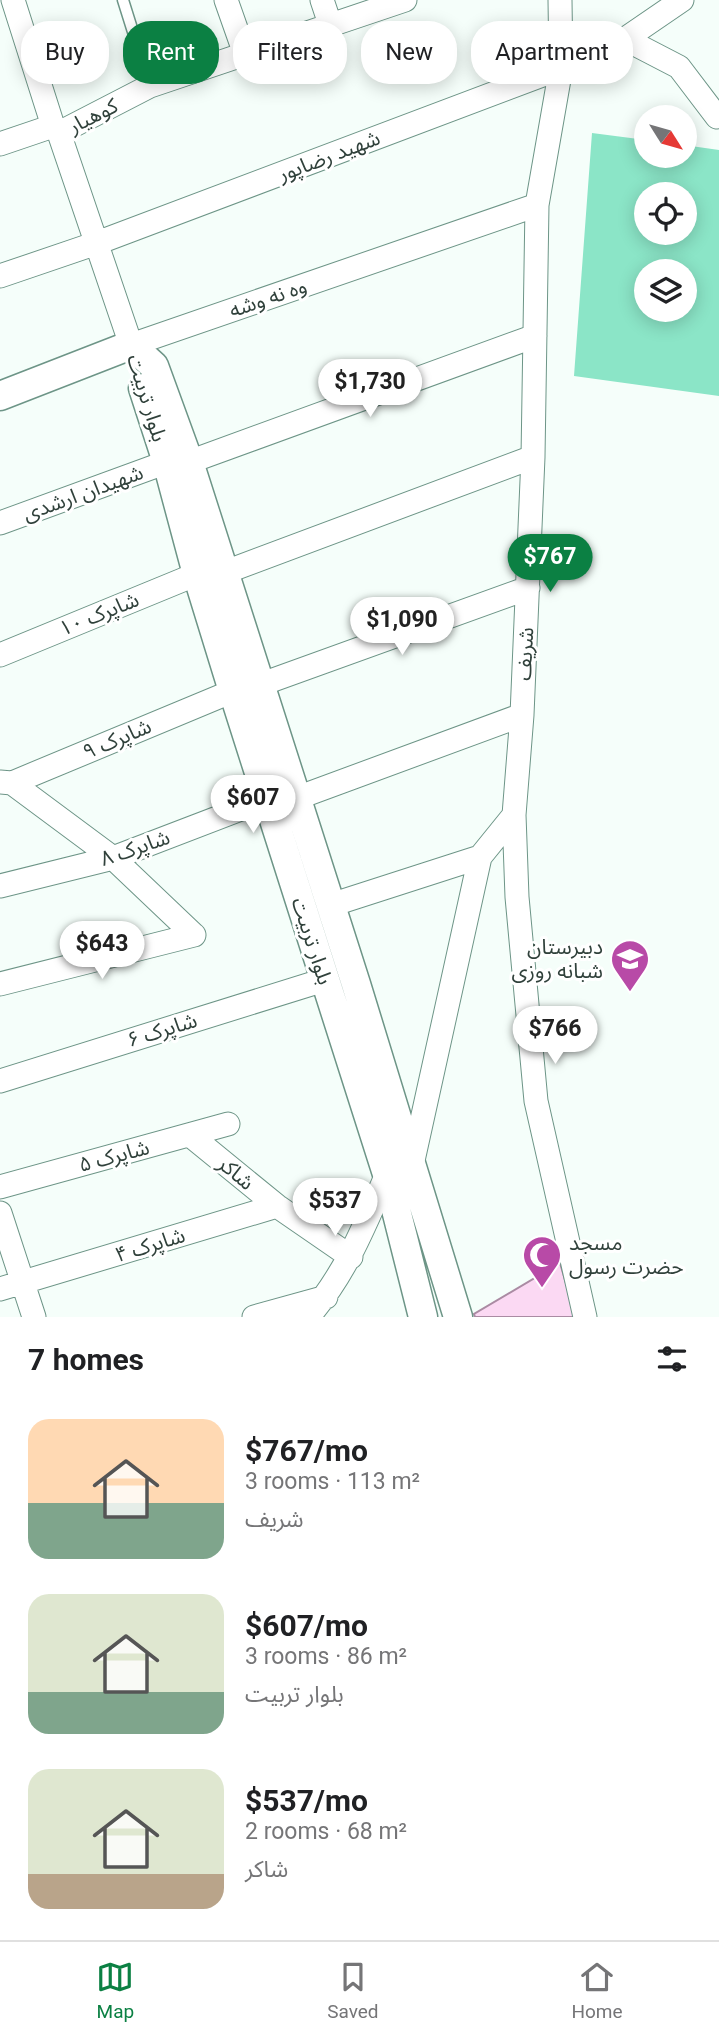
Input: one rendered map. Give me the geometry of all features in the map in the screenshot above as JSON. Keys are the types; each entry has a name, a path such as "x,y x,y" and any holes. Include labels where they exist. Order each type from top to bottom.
{"street":[{"path":"13,0 131,345"},
{"path":"226,0 233,21"},
{"path":"322,0 329,21"},
{"name":"کوهیار","path":"339,21 405,0"},
{"name":"شریف","path":"560,0 560,21"},
{"name":"شهید رضاپور","path":"633,34 682,0"},
{"path":"633,43 680,67 717,117"},
{"name":"کوهیار","path":"0,144 56,130 150,86 233,58"},
{"name":"شهید رضاپور","path":"0,276 97,243 519,84"},
{"name":"شریف","path":"558,84 537,205 533,457 522,715 514,815 517,897 536,1101 585,1317"},
{"name":"وه نه وشه","path":"0,396 131,345 537,205"},
{"name":"شهیدان ارشدی","path":"0,523 535,335"},
{"name":"بلوار تربیت","path":"131,345 132,354 178,462 210,573 233,691 324,980 458,1317"},
{"name":"شاپرک ۱۰","path":"0,655 210,573 533,457"},
{"name":"بلوار تربیت","path":"210,573 262,684 331,905 399,1170 419,1315"},
{"path":"262,684 528,588"},
{"name":"شاپرک ۹","path":"6,783 233,691"},
{"path":"297,798 522,715"},
{"path":"0,984 194,935 113,858 6,783"},
{"name":"شاپرک ۸","path":"0,886 113,858 267,799"},
{"path":"308,1317 326,1297 399,1170 480,857 514,815"},
{"path":"331,905 480,857"},
{"name":"شاپرک ۶","path":"0,1081 324,980"},
{"name":"شاپرک ۵","path":"0,1186 228,1124"},
{"name":"شاکر","path":"190,1135 277,1206 351,1256"},
{"name":"شاپرک ۴","path":"0,1289 277,1206"},
{"path":"0,1213 34,1317"},
{"path":"254,1317 326,1297"}],"lane":[{"path":"123,0 150,86"}],"green space":[{"path":"592,133 634,138 634,168 697,168 697,147 719,150 719,396 574,376"}],"building":[{"name":"مسجد حضرت رسول","path":"560,1263 576,1317 475,1317 474,1314"}],"place":[{"name":"دبیرستان شبانه روزی","path":"630,993"},
{"name":"مسجد حضرت رسول","path":"542,1289"}]}
